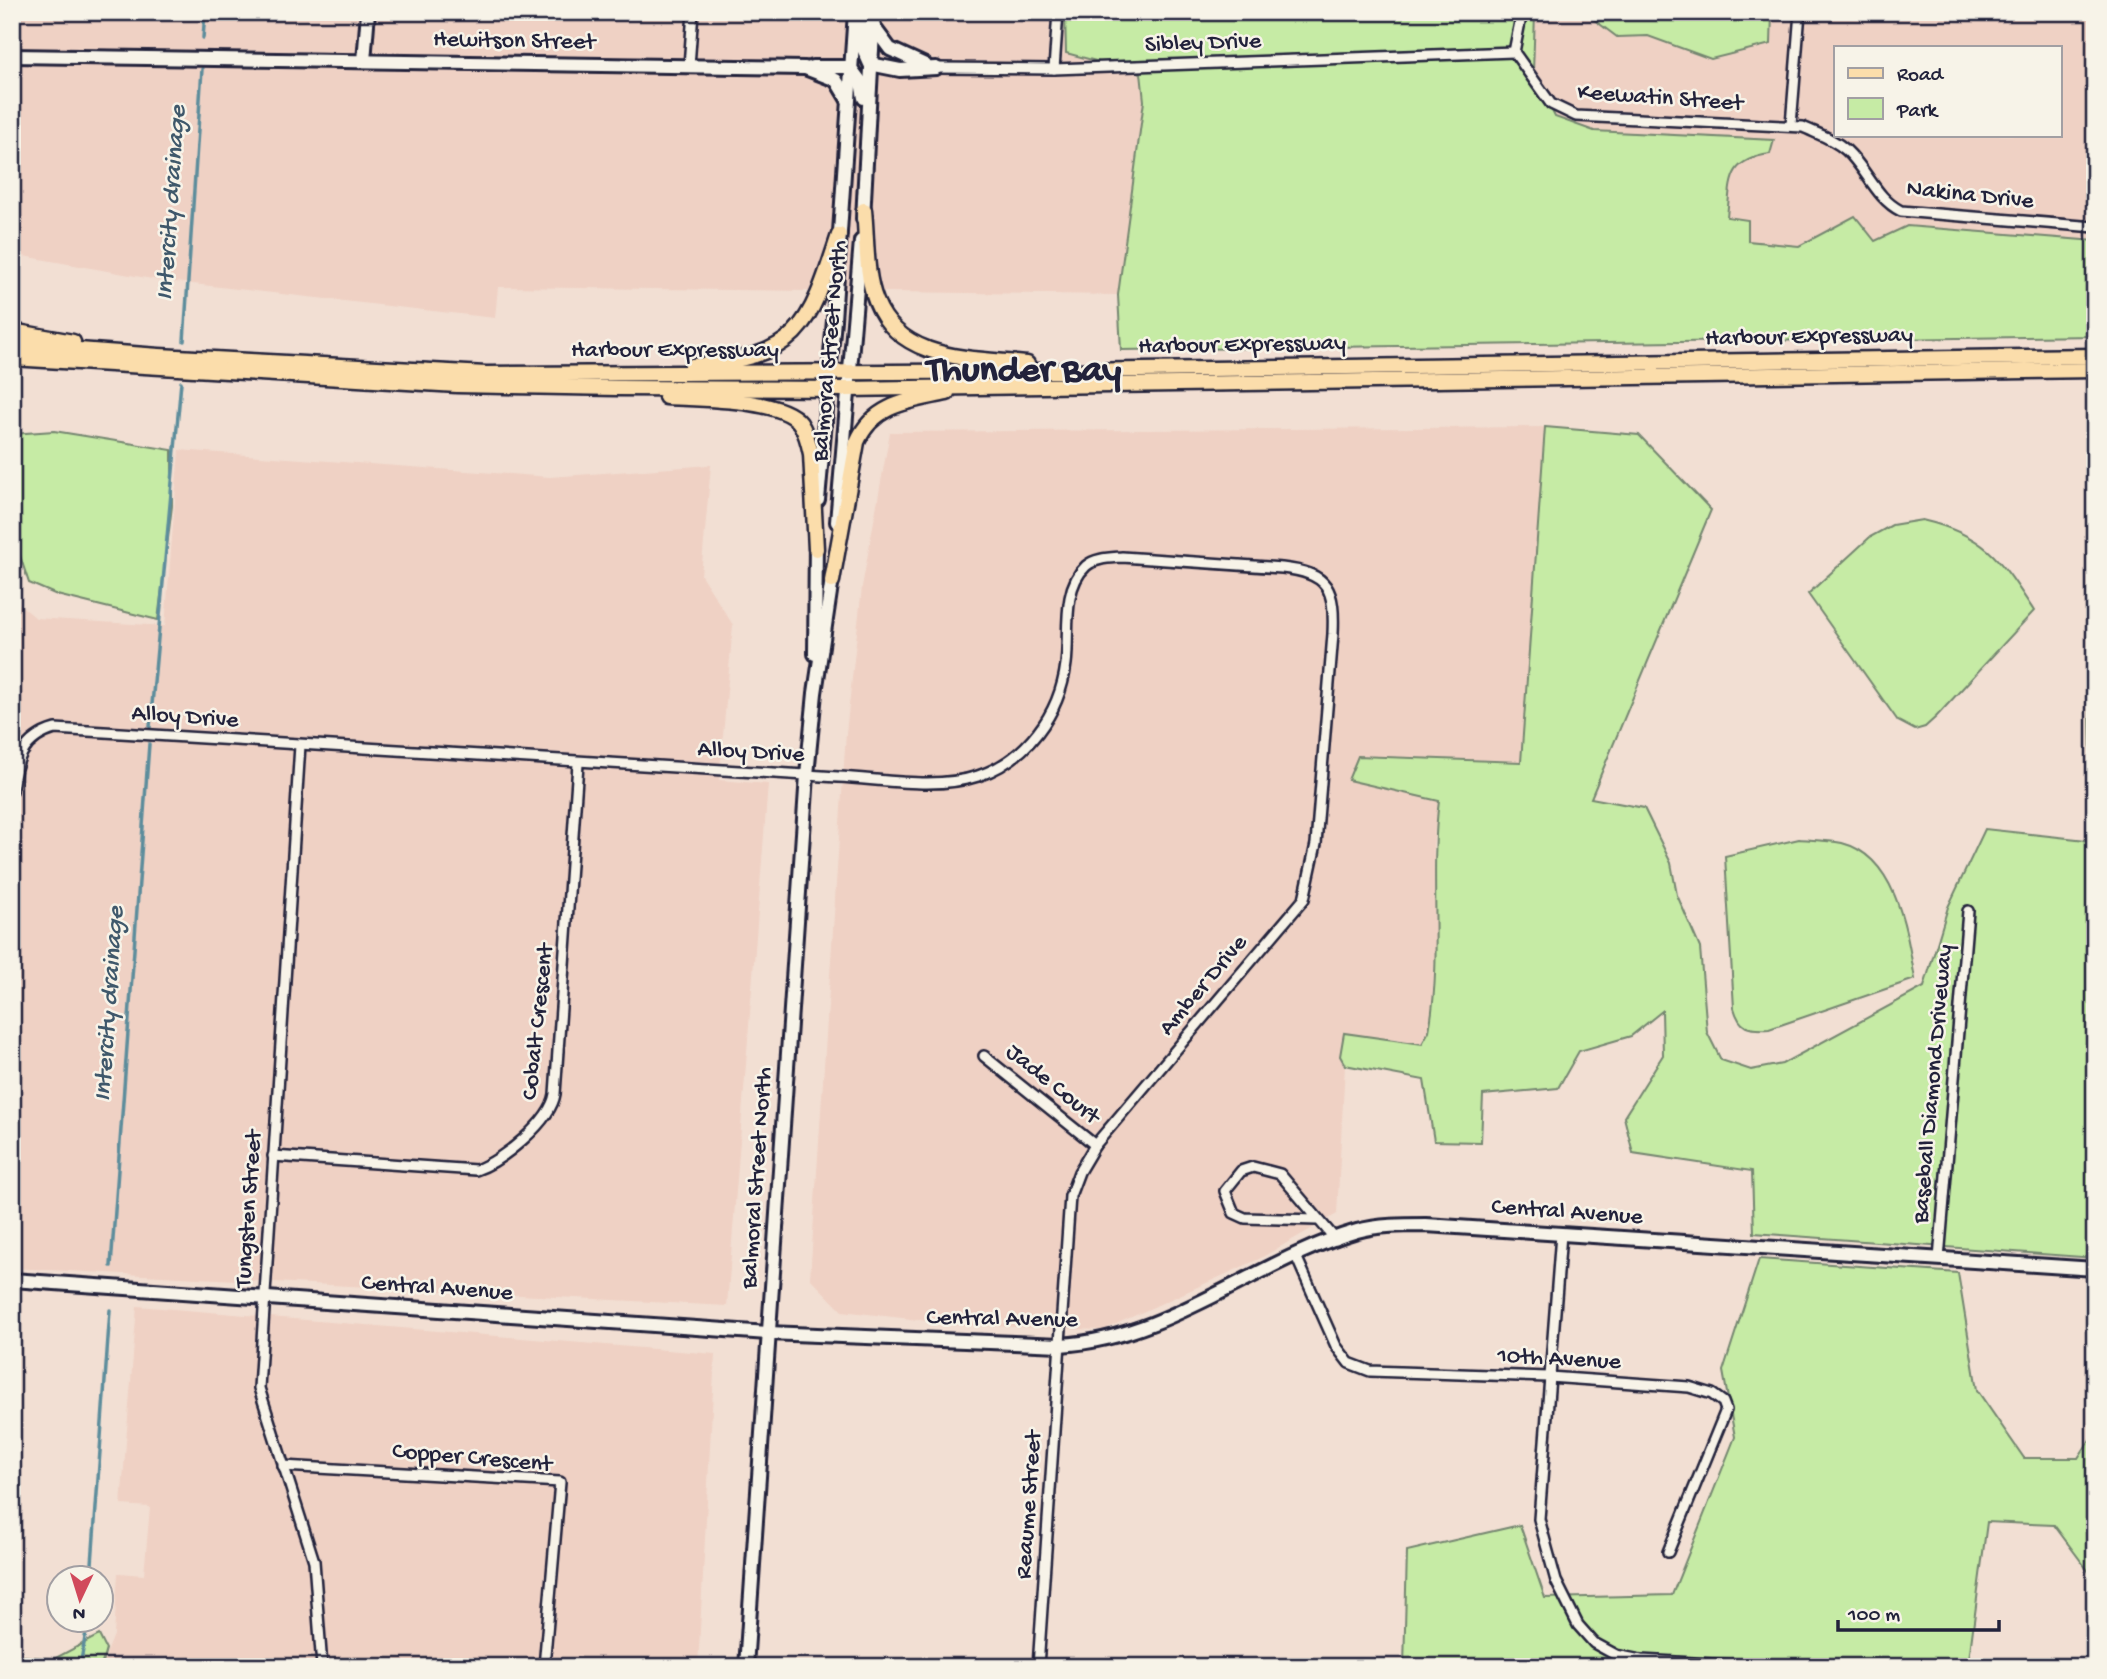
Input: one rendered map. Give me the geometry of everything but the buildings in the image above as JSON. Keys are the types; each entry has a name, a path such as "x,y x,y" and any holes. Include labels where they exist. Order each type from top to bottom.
{"main road":[{"path":"365,61 368,12"},
{"name":"Balmoral Street North","path":"815,693 816,549 855,12"},
{"path":"863,12 862,47 870,64 900,70 936,68"},
{"name":"Balmoral Street North","path":"746,1667 807,775 815,693 832,581 864,210 874,12"},
{"path":"873,26 890,49 936,68"},
{"name":"Hewitson Street","path":"12,57 805,68 822,65 850,68"},
{"path":"805,68 836,80 848,100"},
{"path":"850,68 861,82 863,92 865,174"},
{"path":"864,210 876,301 894,330 904,339 941,354 1094,371"},
{"path":"603,374 721,363 751,357 789,340 801,328 816,304 839,235"},
{"path":"12,331 143,355"},
{"name":"Harbour Expressway","path":"12,345 486,374 829,380 847,389 2095,370"},
{"name":"Harbour Expressway","path":"12,359 376,381 571,387 829,380 849,373 2095,356"},
{"path":"832,581 857,442 863,428 875,415 890,406 974,386"},
{"path":"571,387 766,407 792,416 801,424 811,454 816,549"},
{"name":"Central Avenue","path":"12,1280 768,1333 1060,1345 1088,1343 1143,1328 1296,1256 1380,1227 1414,1225 2095,1269"}],"street":[{"path":"689,66 693,12"},
{"path":"1054,69 1058,12"},
{"path":"1514,52 1522,12"},
{"path":"1791,125 1800,12"},
{"name":"Sibley Drive","path":"936,68 1054,69 1514,52"},
{"name":"Keewatin Street","path":"1514,52 1551,103 1576,116 1791,125"},
{"name":"Nakina Drive","path":"1791,125 1839,145 1889,205 1901,211 2095,226"},
{"name":"Alloy Drive","path":"12,791 14,770 25,746 34,738 55,729 578,764 941,782 975,777 1010,761 1032,739 1054,708 1066,665 1071,595 1077,579 1087,565 1103,559 1301,570 1319,577 1329,590 1334,604 1333,634"},
{"name":"Amber Drive","path":"1060,1345 1070,1196 1079,1172 1095,1145 1304,899 1316,844 1333,634"},
{"name":"Tungsten Street","path":"300,745 259,1388 314,1561 322,1667"},
{"name":"Cobalt Crescent","path":"273,1156 476,1170 499,1158 550,1112 555,1094 578,764"},
{"name":"Baseball Diamond Driveway","path":"1939,1259 1968,911"},
{"name":"Jade Court","path":"984,1056 1095,1145"},
{"path":"1317,1220 1245,1218 1234,1213 1225,1191 1241,1171 1253,1167 1280,1174 1336,1240"},
{"path":"1561,1234 1539,1519 1556,1581 1578,1625 1594,1643 1616,1655 1640,1660 1763,1667"},
{"name":"10th Avenue","path":"1296,1256 1336,1346 1349,1363 1370,1371 1549,1377 1689,1387 1712,1394 1723,1402 1726,1410 1668,1552"},
{"name":"Reaume Street","path":"1038,1667 1060,1345"},
{"name":"Copper Crescent","path":"283,1466 560,1482 544,1667"}],"shaded area":[{"path":"12,12 1065,12 1067,53 1141,73 1144,101 1118,295 498,287 495,318 158,280 12,254"},
{"path":"1762,12 2095,12 2095,241 1907,226 1875,241 1855,217 1799,246 1748,241 1727,217 1731,178 1738,165 1752,156 1770,154 1774,140 1594,131 1555,117 1533,72 1535,14 1589,16 1617,37 1648,36 1711,58 1772,13"},
{"path":"1545,427 1521,762 1358,756 1348,780 1439,800 1433,845 1438,901 1432,1015 1429,1031 1422,1044 1344,1033 1340,1056 1345,1065 1337,1214 1259,1259 1103,1330 962,1325 842,1311 810,1278 846,733 862,587 890,432"},
{"path":"179,450 550,477 711,465 701,575 733,625 719,780 768,784 727,1306 12,1268 12,598 36,618 165,626"},
{"path":"137,1306 715,1354 698,1667 101,1667 116,1634 118,1573 144,1575 150,1507 121,1505"}],"green space":[{"path":"1065,12 1772,13 1771,44 1711,59 1648,36 1617,37 1589,16 1535,14 1533,72 1555,117 1594,131 1774,140 1770,154 1746,161 1734,174 1731,182 1727,217 1748,220 1748,241 1799,246 1855,216 1875,241 1907,226 2095,241 2095,336 1121,350 1118,295 1144,101 1141,73 1066,53"},
{"path":"1545,427 1639,435 1711,510 1591,798 1644,808 1671,863 1677,895 1700,948 1707,1032 1721,1060 1751,1070 1782,1064 1924,987 1948,907 1985,829 2095,841 2095,1258 1754,1233 1752,1171 1633,1153 1624,1117 1663,1055 1662,1011 1631,1036 1579,1051 1558,1088 1483,1095 1481,1142 1434,1141 1424,1080 1345,1065 1340,1056 1344,1033 1422,1044 1429,1031 1435,973 1435,858 1439,801 1348,780 1358,756 1521,762"},
{"path":"54,431 172,450 172,506 158,620 57,595 29,583 12,532 12,434"},
{"path":"1922,520 1962,533 1977,542 2000,563 2034,611 1936,717 1925,727 1915,730 1898,721 1808,594 1870,537 1892,525"},
{"path":"2095,620 2095,757 2091,756 2089,653"},
{"path":"1799,839 1842,843 1861,851 1875,864 1887,880 1903,919 1915,979 1769,1029 1746,1027 1739,1020 1734,1008 1725,856"},
{"path":"1759,1259 1958,1273 1977,1390 2024,1458 2078,1458 2095,1432 2095,1580 2054,1525 1987,1522 1968,1667 1847,1663 1846,1667 1404,1667 1407,1551 1520,1525 1545,1598 1672,1595 1735,1437 1723,1371"},
{"path":"99,1635 106,1649 101,1667 12,1667 12,1655 54,1659"}],"waterway":[{"name":"Intercity drainage","path":"203,38 205,12"},
{"name":"Intercity drainage","path":"184,341 202,69"},
{"name":"Intercity drainage","path":"150,727 181,382"},
{"name":"Intercity drainage","path":"111,1266 149,744"},
{"name":"Intercity drainage","path":"92,1564 110,1310"},
{"name":"Intercity drainage","path":"80,1667 86,1634"}],"district":[{"name":"Thunder Bay","path":"1024,372"}]}
